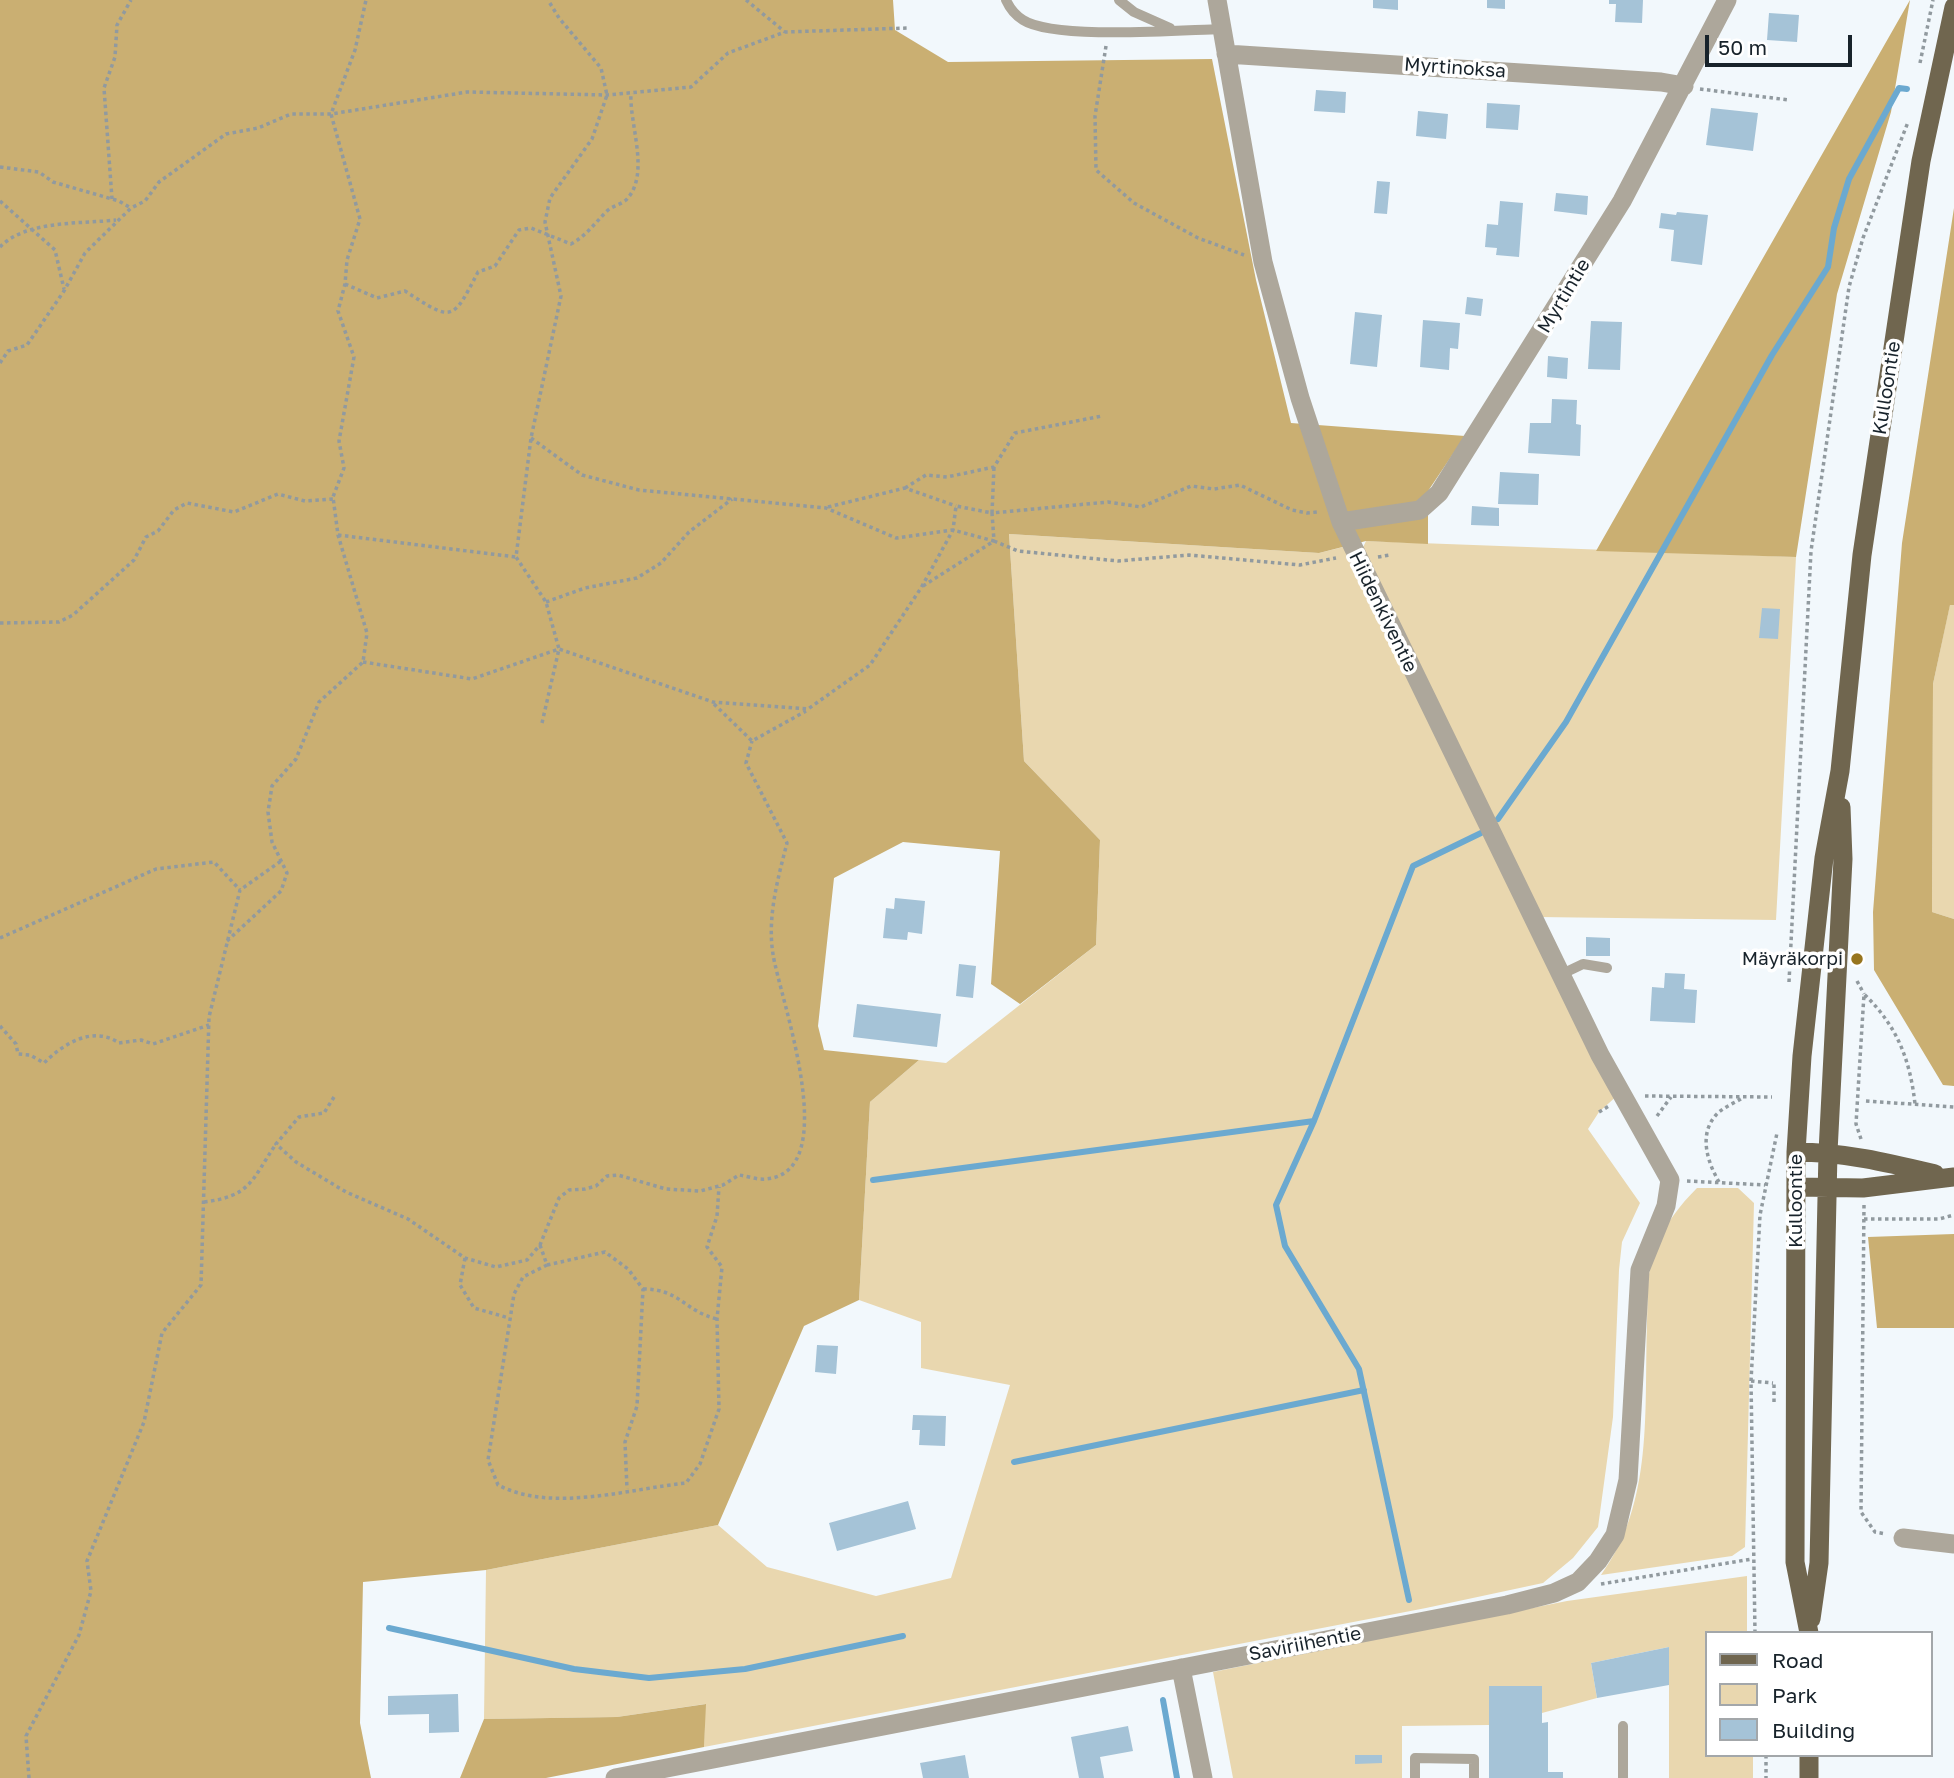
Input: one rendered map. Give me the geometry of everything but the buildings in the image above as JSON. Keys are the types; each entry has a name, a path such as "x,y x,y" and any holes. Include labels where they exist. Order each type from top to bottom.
{"main road":[{"name":"Kulloontie","path":"1809,1631 1794,1562 1796,1152 1802,1056 1824,858 1840,771 1862,555 1921,162 1954,8"},
{"name":"Kulloontie","path":"1809,1631 1819,1563 1828,1152 1843,859 1840,771"},
{"path":"1796,1152 1828,1152 1862,1157 1950,1177"},
{"path":"1796,1187 1863,1188 1950,1177"},
{"path":"1809,1757 1809,1778"}],"street":[{"name":"Hiidenkiventie","path":"1217,0 1263,262 1300,398 1338,515 1562,974 1623,1096 1670,1180"},
{"name":"Myrtintie","path":"1338,515 1420,510 1439,493 1598,241 1684,86 1727,0"},
{"name":"Myrtinoksa","path":"1226,54 1649,81 1684,86"},
{"name":"Saviriihentie","path":"615,1778 1507,1605 1554,1593 1578,1582 1598,1561 1615,1535 1622,1508 1628,1480 1640,1270 1666,1206 1670,1180"},
{"path":"1903,1538 1954,1544"},
{"path":"1181,1668 1203,1778"}],"lane":[{"path":"1006,0 1010,9 1024,21 1042,28 1222,29"},
{"path":"1119,0 1134,12 1174,30"},
{"path":"1562,974 1583,964 1607,968"},
{"path":"1623,1726 1623,1778"},
{"path":"1415,1778 1415,1758 1474,1759 1474,1778"}],"path":[{"path":"112,199 104,88 115,57 117,24 131,0"},
{"path":"228,941 281,891 287,873 272,842 268,812 272,786 296,759 319,702 363,662 367,633 338,536 334,499 344,468 338,441 354,357 338,311 345,284 346,260 360,219 331,114 355,50 366,0"},
{"path":"542,723 559,649 546,602 516,557 531,438 561,296 545,222 550,198 592,139 607,95 601,68 548,0"},
{"path":"746,0 785,32"},
{"path":"1920,65 1933,0"},
{"path":"0,363 8,351 27,345 64,291 85,253 131,208 145,201 159,182 226,134 258,128 291,114 331,114 467,92 607,95 691,87 728,53 785,32 908,28"},
{"path":"1109,30 1095,116 1096,170 1134,203 1198,237 1263,262"},
{"path":"1684,86 1789,100"},
{"path":"345,284 377,298 405,291 436,311 448,314 459,309 478,272 495,266 519,230 531,228 571,244 587,236 609,209 625,201 633,190 638,169 630,111 631,93"},
{"path":"1788,988 1811,551 1849,287 1863,238 1909,117"},
{"path":"0,167 39,172 53,182 112,199 131,208"},
{"path":"0,201 55,250 64,291"},
{"path":"0,247 6,241 33,229 118,220"},
{"path":"994,541 994,467 1015,433 1102,416"},
{"path":"531,438 582,475 639,491 826,508 896,538 953,530 994,541 1018,551 1118,561 1189,555 1300,565 1333,557"},
{"path":"826,508 905,488 926,475 947,477 994,467"},
{"path":"905,488 956,506 992,513 1108,502 1141,507 1191,486 1214,489 1240,485 1292,510 1338,515"},
{"path":"0,623 59,622 74,615 134,560 146,537 158,531 174,510 187,503 234,512 278,494 305,501 334,499"},
{"path":"546,602 585,588 637,578 660,563 690,532 732,499"},
{"path":"276,1144 296,1162 346,1192 408,1219 465,1258 496,1266 527,1260 540,1245 559,1198 569,1190 596,1186 607,1176 618,1175 666,1189 700,1191 719,1186 739,1175 766,1179 783,1172 795,1161 804,1137 799,1055 772,953 774,897 787,843 747,763 752,741 808,709 870,665 921,587 953,530 956,506"},
{"path":"338,536 516,557"},
{"path":"921,587 994,541"},
{"path":"363,662 472,679 559,649 713,702 808,709"},
{"path":"713,702 752,741"},
{"path":"29,1778 26,1736 79,1635 91,1591 87,1561 144,1422 162,1333 201,1285 209,1025 240,890 281,861"},
{"path":"0,938 156,869 214,862 240,890"},
{"path":"1862,1157 1864,1146 1856,1125 1864,994 1887,1016 1911,1072 1915,1104"},
{"path":"0,1026 16,1044 18,1054 30,1055 44,1063 55,1052 84,1035 113,1038 119,1042 141,1040 153,1044 209,1025"},
{"path":"1623,1096 1772,1097"},
{"path":"204,1202 231,1198 247,1187 276,1144 299,1117 324,1113 334,1097"},
{"path":"1655,1121 1660,1108 1671,1097"},
{"path":"1720,1182 1706,1157 1708,1129 1716,1114 1744,1097"},
{"path":"1866,1101 1954,1107"},
{"path":"1755,1631 1751,1381 1760,1215 1777,1131"},
{"path":"1670,1180 1765,1185"},
{"path":"627,1489 625,1442 637,1406 643,1289 628,1269 605,1252 547,1265 523,1278 514,1294 488,1460 498,1485 519,1496 602,1497 627,1489 686,1483 701,1464 719,1409 718,1319 722,1268 707,1247 717,1216 719,1186"},
{"path":"1863,1188 1861,1512 1875,1532 1903,1538"},
{"path":"1864,1219 1939,1219 1954,1215"},
{"path":"540,1245 547,1265"},
{"path":"465,1258 460,1285 474,1308 509,1318"},
{"path":"643,1289 664,1289 702,1315 718,1319"},
{"path":"1751,1381 1774,1383"},
{"path":"1578,1582 1609,1585 1752,1559"},
{"path":"1766,1757 1766,1778"}],"green space":[{"path":"1009,534 1319,553 1347,546 1357,560 1366,541 1796,557 1776,920 1538,917 1619,1094 1599,1112 1588,1129 1640,1203 1622,1242 1613,1417 1598,1527 1573,1558 1543,1583 704,1747 705,1704 617,1717 484,1719 486,1570 718,1525 767,1567 876,1596 951,1578 1010,1385 921,1368 921,1322 859,1300 870,1102 919,1060 946,1063 1096,945 1100,840 1024,761"},
{"path":"1950,604 1954,605 1954,919 1932,912 1933,684"},
{"path":"1697,1188 1738,1188 1754,1203 1745,1547 1732,1556 1601,1575 1618,1547 1638,1486 1643,1454 1649,1272 1653,1253 1670,1221"},
{"path":"1747,1576 1747,1631 1706,1631 1706,1757 1753,1757 1753,1778 1669,1778 1669,1647 1591,1663 1597,1698 1542,1713 1542,1686 1489,1686 1489,1725 1402,1726 1402,1778 1233,1778 1213,1672 1567,1601"}],"shaded area":[{"path":"0,0 893,0 895,30 948,62 1212,59 1256,280 1291,423 1465,436 1428,491 1428,544 1366,541 1319,553 1009,534 1024,761 1100,840 1096,945 1020,1004 991,984 1000,851 903,842 834,878 818,1026 824,1050 919,1060 870,1102 859,1300 804,1326 718,1525 486,1570 363,1582 360,1723 371,1778 0,1778"},
{"path":"1910,0 1891,112 1837,294 1796,557 1596,551"},
{"path":"1954,208 1954,605 1950,605 1933,684 1932,912 1954,919 1954,1086 1943,1085 1874,970 1873,912 1902,543"},
{"path":"1954,1234 1954,1328 1877,1328 1868,1237"},
{"path":"706,1704 704,1747 546,1778 460,1778 484,1719 617,1717"}],"waterway":[{"path":"1498,819 1566,722 1772,355 1828,267 1834,228 1849,179 1899,88 1907,89"},
{"path":"1409,1600 1359,1369 1285,1246 1276,1205 1314,1121 1413,866 1481,833"},
{"path":"873,1180 1314,1121"},
{"path":"1014,1462 1364,1390"},
{"path":"389,1628 574,1669 649,1678 745,1669 903,1636"},
{"path":"1163,1700 1177,1778"}],"place":[{"name":"Mäyräkorpi","path":"1857,959"}]}
